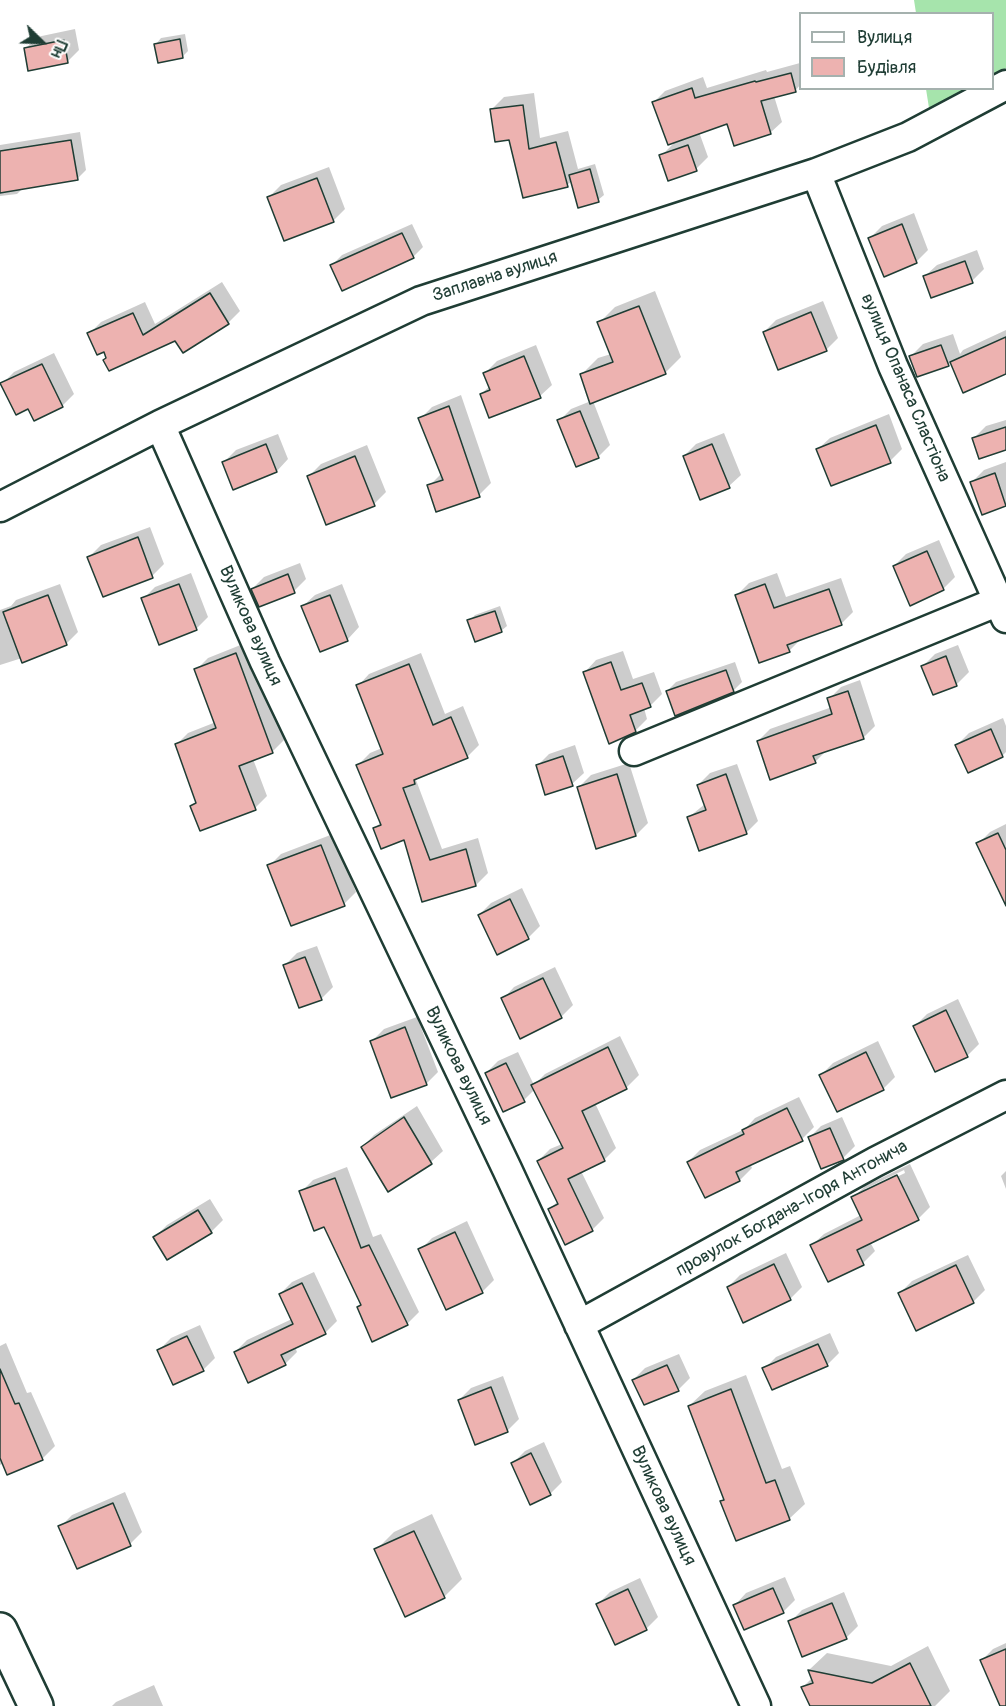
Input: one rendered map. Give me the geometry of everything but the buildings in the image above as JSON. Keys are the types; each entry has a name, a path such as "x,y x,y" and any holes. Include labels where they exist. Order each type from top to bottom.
{"street":[{"name":"Заплавна вулиця","path":"0,507 160,425 421,302 816,174 908,137 1006,85"},
{"name":"вулиця Опанаса Сластіона","path":"634,751 1002,609 893,366 816,174"},
{"name":"Вуликова вулиця","path":"160,425 265,662 507,1169 756,1706"},
{"name":"провулок Богдана-Ігоря Антонича","path":"579,1325 876,1162 1006,1095"},
{"path":"0,1630 36,1706"}],"green space":[{"path":"914,0 1006,0 1006,68 994,74 994,12 916,12"},
{"path":"926,90 965,90 929,108"}]}
